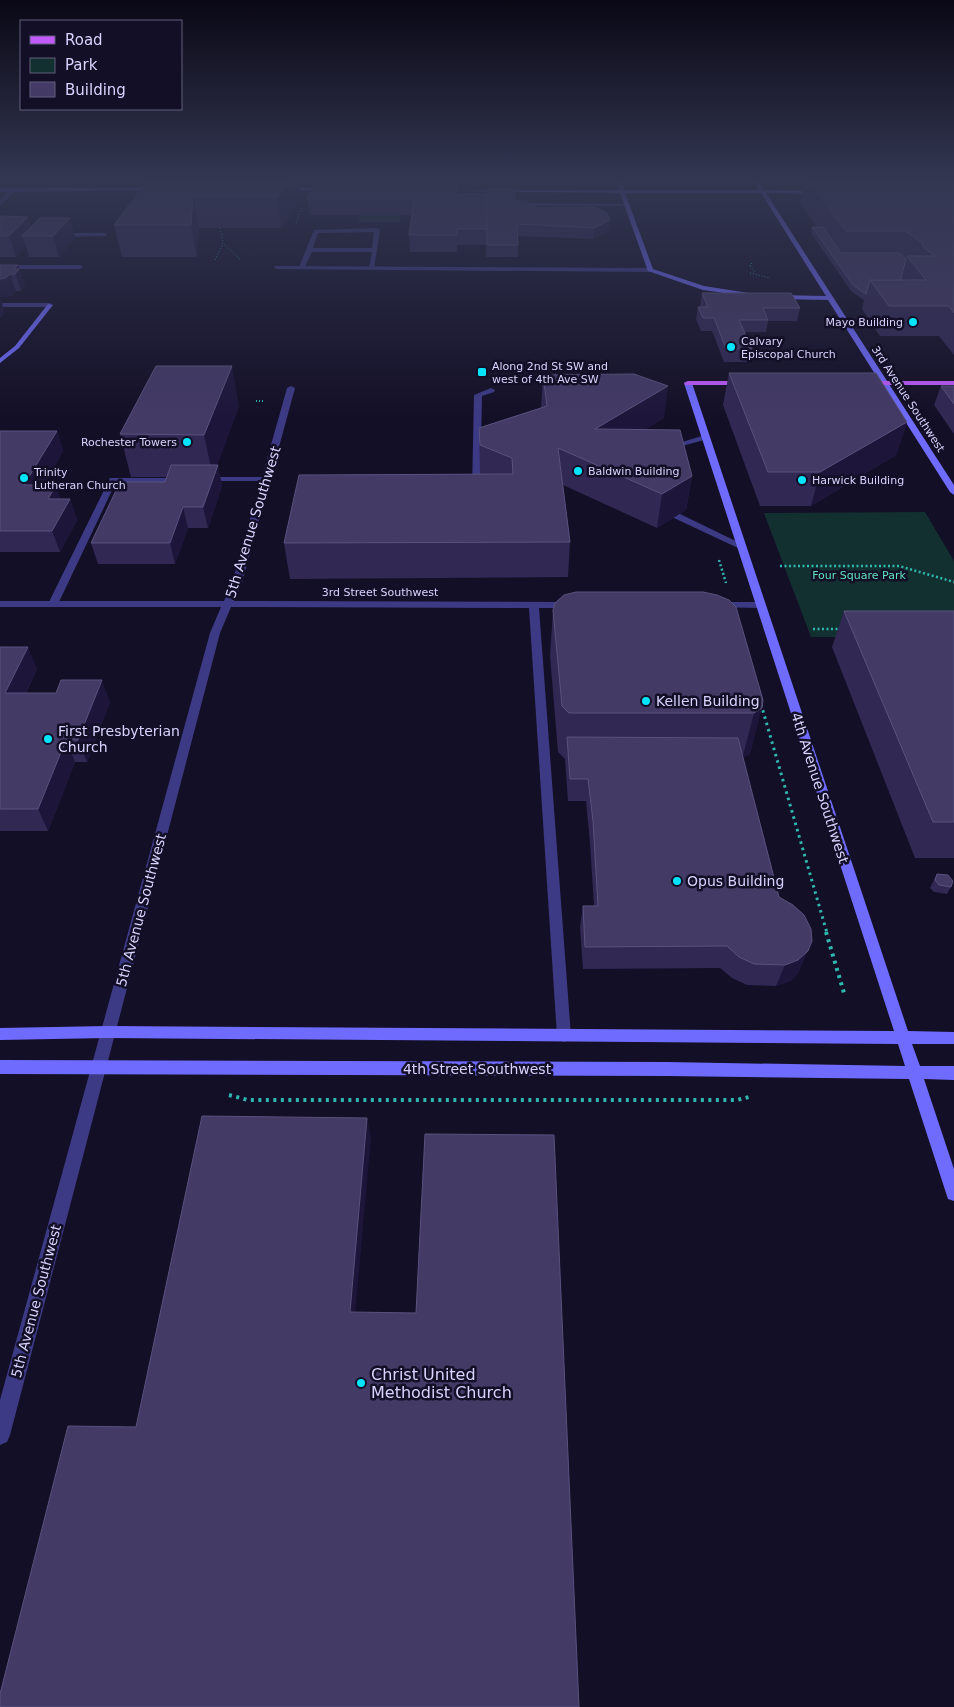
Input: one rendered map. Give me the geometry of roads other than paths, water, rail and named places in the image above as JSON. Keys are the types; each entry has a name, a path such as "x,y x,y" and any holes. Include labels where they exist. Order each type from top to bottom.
{"main road":[{"path":"688,383 751,383"},
{"path":"853,383 954,383"}],"street":[{"path":"302,267 306,259"},
{"path":"372,268 374,259"},
{"path":"646,259 650,270"},
{"name":"3rd Avenue Southwest","path":"805,259 954,492"},
{"path":"0,267 80,267"},
{"path":"276,267 650,270 703,288 763,296 830,298"},
{"path":"0,305 50,305 17,347 0,361"},
{"name":"4th Avenue Southwest","path":"688,383 954,1193"},
{"name":"5th Avenue Southwest","path":"0,1435 215,633 237,583 291,388"},
{"path":"476,498 478,395 491,390"},
{"path":"660,452 677,444 705,436"},
{"path":"54,604 113,480 267,479"},
{"path":"677,516 741,546"},
{"name":"3rd Street Southwest","path":"0,604 582,605"},
{"path":"534,605 564,1036"},
{"path":"708,605 760,605"},
{"path":"0,1034 107,1032 954,1038"},
{"name":"4th Street Southwest","path":"0,1067 695,1069 915,1074 954,1073"}],"place":[{"name":"Mayo Building","path":"913,322"},
{"name":"Calvary Episcopal Church","path":"731,347"},
{"name":"Along 2nd St SW and west of 4th Ave SW","path":"482,372"},
{"name":"Rochester Towers","path":"187,442"},
{"name":"Baldwin Building","path":"578,471"},
{"name":"Trinity Lutheran Church","path":"24,478"},
{"name":"Harwick Building","path":"802,480"},
{"name":"Kellen Building","path":"646,701"},
{"name":"First Presbyterian Church","path":"48,739"},
{"name":"Opus Building","path":"677,881"},
{"name":"Christ United Methodist Church","path":"361,1383"}],"park label":[{"name":"Four Square Park","path":"859,575"}]}
